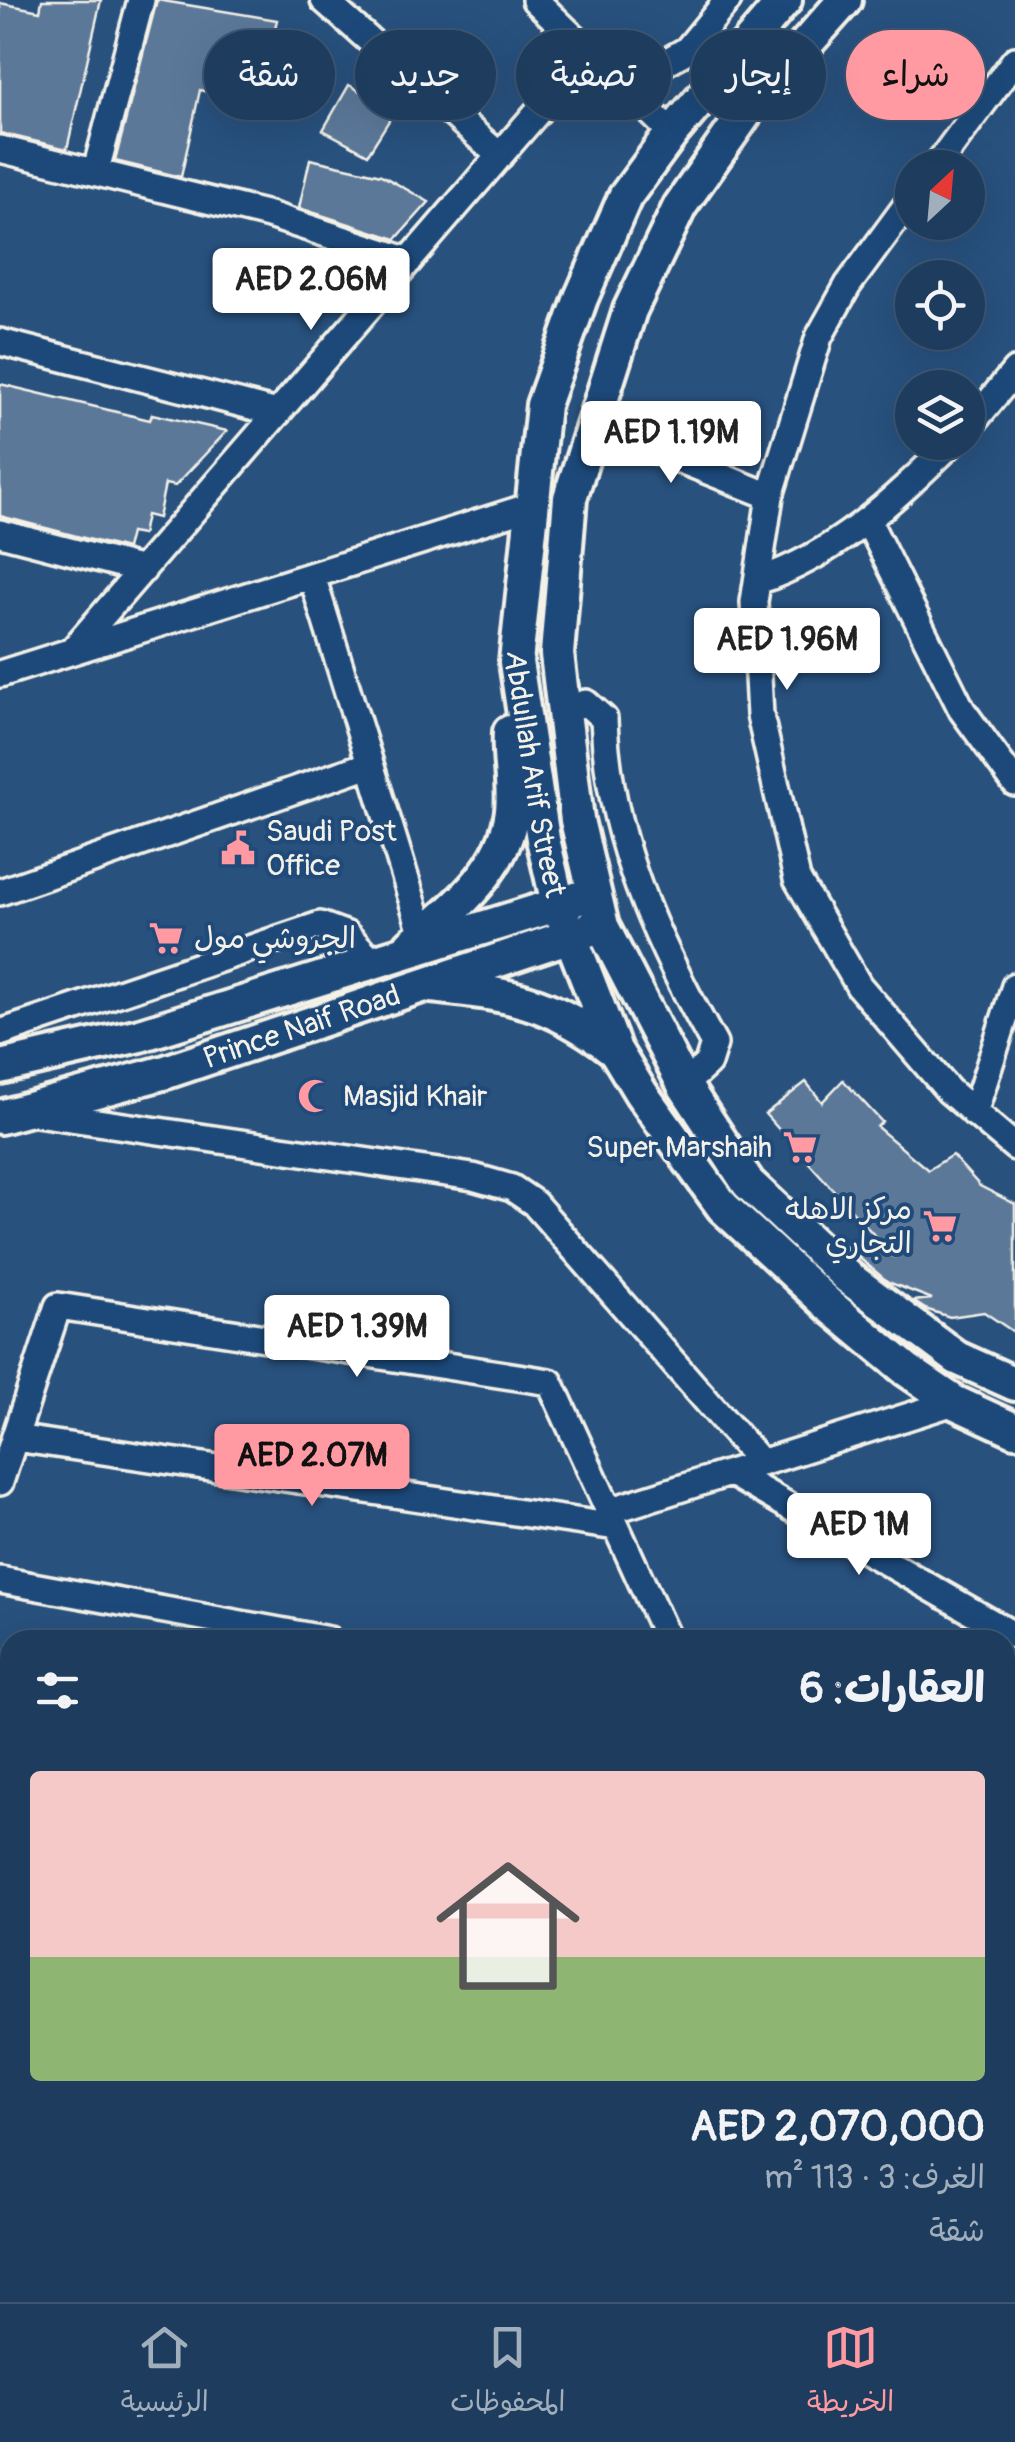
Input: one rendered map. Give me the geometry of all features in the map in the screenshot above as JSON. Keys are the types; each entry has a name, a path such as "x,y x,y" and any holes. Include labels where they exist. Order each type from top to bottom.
{"main road":[{"name":"Abdullah Arif Street","path":"785,0 672,133 625,197 581,298 543,404 516,662 563,920 615,1050 641,1094 723,1206 830,1306 954,1402 1015,1430"},
{"name":"Abdullah Arif Street","path":"845,0 749,108 680,206 630,310 570,498 557,654 577,820 597,910 684,1086 748,1183 849,1278 957,1358 1015,1384"},
{"path":"399,950 480,882 506,838 512,809 509,742 516,662"},
{"name":"Prince Naif Road","path":"0,1067 140,1035 399,950 563,920 597,910"},
{"name":"Prince Naif Road","path":"12,1114 166,1072 416,984 563,920"},
{"path":"416,984 520,998 573,1018 615,1050"}],"street":[{"path":"96,170 141,0"},
{"path":"324,0 500,156"},
{"path":"671,59 687,50 728,0"},
{"path":"549,5 572,30"},
{"path":"948,150 1015,60"},
{"path":"72,652 531,120"},
{"path":"659,120 672,133"},
{"path":"0,149 269,215 409,261"},
{"path":"895,221 848,285 819,338 770,496 758,580 760,715 797,879 859,986 950,1091 1015,1147"},
{"path":"0,342 278,413"},
{"path":"985,407 1015,371"},
{"path":"593,425 770,496"},
{"path":"758,580 797,568 869,523 934,460"},
{"path":"0,674 531,506"},
{"path":"869,523 962,710 1015,783"},
{"path":"0,533 142,570"},
{"path":"0,1032 320,926 399,950 370,764 312,576"},
{"path":"564,709 586,703 604,719 604,750 644,907 665,956 714,1044 708,1063 684,1086"},
{"path":"0,892 370,764"},
{"path":"974,1113 1015,986"},
{"path":"12,1114 473,1177 512,1188 534,1203 761,1463"},
{"path":"0,1482 58,1306 550,1382 663,1630"},
{"path":"15,1438 613,1519 761,1463 954,1402"},
{"path":"732,1473 1005,1630"},
{"path":"0,1580 273,1630"}],"building":[{"path":"42,0 101,0 67,149 0,133 0,3 40,11"},
{"path":"157,0 277,20 275,30 204,30 204,91 200,90 181,177 115,161"},
{"path":"349,85 355,88 355,120 389,120 368,154 323,130 329,120 335,120 335,109"},
{"path":"310,159 381,175 429,202 396,239 299,208"},
{"path":"0,384 150,420 152,414 227,431 175,486 165,484 158,518 146,515 142,535 130,533 126,549 0,516"},
{"name":"مركز الاهله التجاري","path":"843,1080 882,1122 877,1127 928,1170 952,1155 980,1186 1015,1204 1015,1333 984,1312 950,1317 925,1309 913,1301 932,1299 888,1282 845,1246 893,1256 765,1114 806,1082 822,1102"}],"place":[{"name":"Saudi Post Office","path":"238,848"},
{"name":"الجروشي مول","path":"166,938"},
{"name":"Masjid Khair","path":"315,1096"},
{"name":"Super Marshaih","path":"800,1147"},
{"name":"مركز الاهله التجاري","path":"940,1226"}]}
